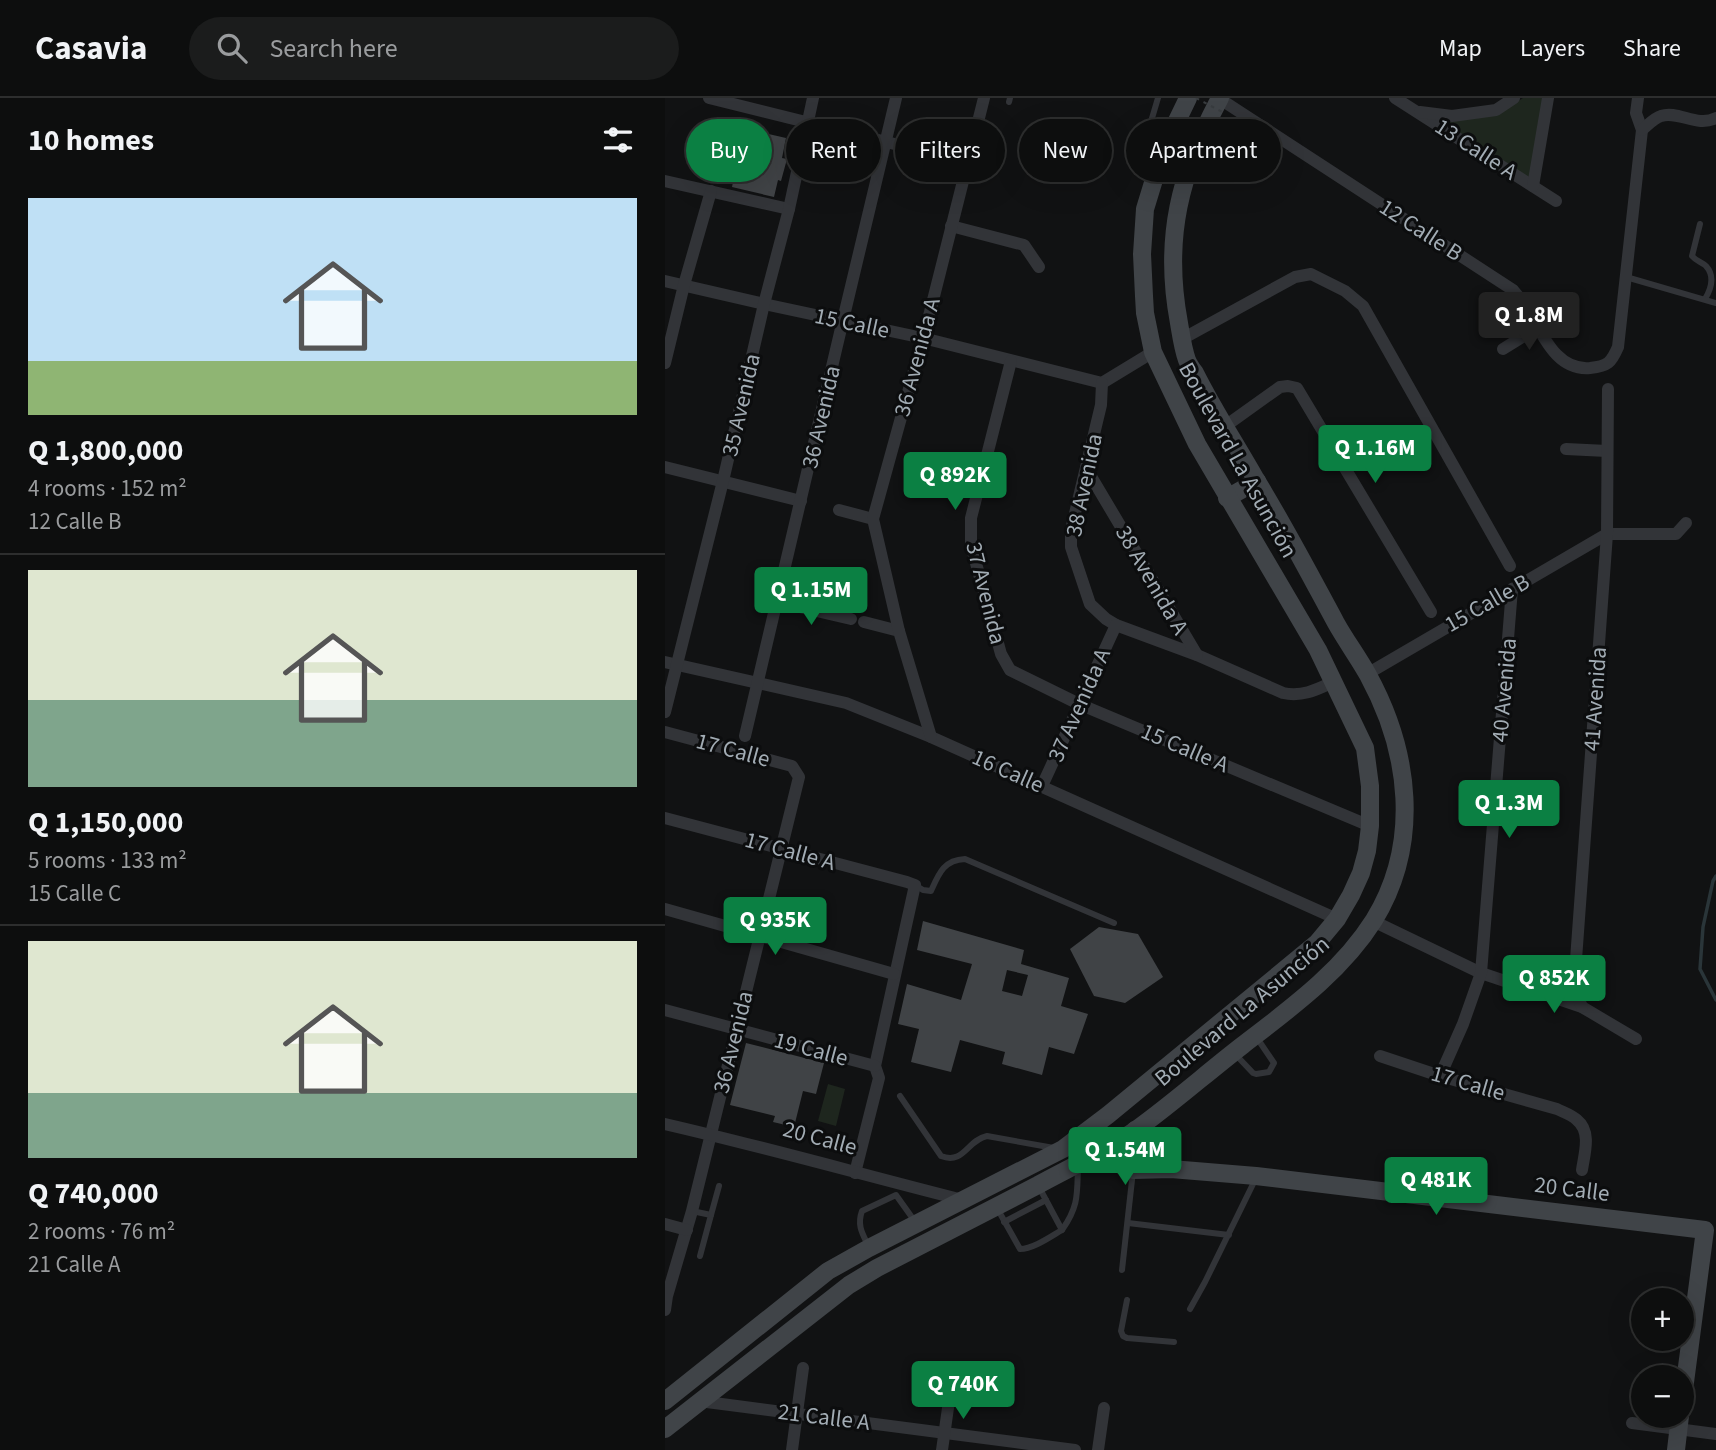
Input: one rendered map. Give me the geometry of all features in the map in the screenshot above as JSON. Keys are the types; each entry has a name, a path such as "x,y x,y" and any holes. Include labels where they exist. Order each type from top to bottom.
{"main road":[{"name":"Boulevard La Asunción","path":"665,1401 828,1271 1063,1149 1108,1115 1317,943 1337,919 1352,895 1361,873 1370,826 1370,786 1365,748 1318,650 1196,444 1153,352 1144,296 1142,254 1145,209 1163,149 1188,98"},
{"name":"Boulevard La Asunción","path":"665,1429 849,1285 877,1268 1000,1214 1042,1192 1078,1163 1135,1130 1332,972 1373,921 1391,887 1401,855 1406,814 1402,775 1394,738 1381,702 1257,481 1206,397 1187,360 1182,339 1174,298 1175,216 1190,162 1204,129 1222,104"},
{"path":"1168,385 1193,370"},
{"path":"1227,498 1257,481"},
{"path":"1318,650 1343,635"},
{"path":"1361,873 1391,887"},
{"path":"1284,971 1305,996"},
{"path":"1097,1153 1094,1146 1095,1136 1108,1115"},
{"name":"20 Calle","path":"1135,1130 1136,1145 1140,1152 1171,1169"},
{"name":"20 Calle","path":"1097,1153 1110,1162 1133,1170 1171,1169 1257,1176 1711,1231"},
{"path":"1689,1365 1711,1231"},
{"path":"1676,1450 1678,1428"}],"street":[{"path":"709,98 733,101 794,119"},
{"name":"35 Avenida","path":"809,119 813,98"},
{"name":"36 Avenida","path":"745,736 897,98"},
{"name":"36 Avenida A","path":"978,119 984,98"},
{"name":"13 Calle A","path":"1395,98 1556,201"},
{"path":"1417,111 1452,116 1496,110 1514,98"},
{"path":"1534,186 1548,98"},
{"path":"1626,277 1642,130 1636,113 1638,98"},
{"name":"12 Calle B","path":"1222,104 1513,290 1553,352 1570,365 1581,369 1604,366 1612,359 1619,347 1626,277"},
{"path":"1642,130 1661,116 1697,121 1711,121 1716,118"},
{"path":"881,141 895,144"},
{"path":"665,181 789,209"},
{"name":"35 Avenida","path":"665,712 671,663 723,481 795,182"},
{"name":"36 Avenida A","path":"931,737 899,631 873,519 923,338 962,182"},
{"path":"665,363 711,191"},
{"path":"951,226 1024,245 1039,267"},
{"path":"1182,339 1295,277 1311,274 1345,291 1363,306 1510,566"},
{"name":"15 Calle","path":"665,281 923,338 1102,383"},
{"path":"1503,349 1538,327"},
{"path":"1102,383 1153,352"},
{"name":"37 Avenida","path":"1004,662 971,545 971,518 1011,361"},
{"name":"38 Avenida","path":"1102,383 1101,405 1073,516 1071,547 1090,604 1111,622"},
{"path":"1224,427 1280,387 1288,386 1301,391 1431,612"},
{"name":"41 Avenida","path":"1581,1007 1574,987 1607,534 1608,388"},
{"path":"1566,449 1607,451"},
{"path":"665,467 801,501"},
{"name":"38 Avenida A","path":"1086,468 1196,655"},
{"path":"839,510 873,519"},
{"path":"1607,534 1675,534 1686,523"},
{"name":"15 Calle B","path":"1367,674 1607,534"},
{"name":"40 Avenida","path":"1440,1076 1463,1024 1481,973 1512,589"},
{"path":"778,602 899,631"},
{"path":"1111,622 1290,695 1306,694 1333,682"},
{"name":"37 Avenida A","path":"1042,786 1079,704 1111,622"},
{"name":"15 Calle A","path":"1004,662 1010,670 1079,704 1370,826"},
{"name":"16 Calle","path":"671,663 846,703 931,737 1337,919"},
{"name":"17 Calle","path":"665,732 792,766 798,773"},
{"name":"36 Avenida","path":"665,1310 666,1296 692,1211 761,935 799,780 798,773"},
{"name":"17 Calle A","path":"665,818 915,885"},
{"path":"855,1173 879,1078 875,1066 915,885"},
{"path":"665,909 894,974"},
{"path":"1373,921 1481,973 1581,1007 1636,1039"},
{"name":"19 Calle","path":"665,1010 875,1066"},
{"name":"17 Calle","path":"1380,1056 1557,1109 1577,1120 1586,1137 1583,1170"},
{"name":"20 Calle","path":"665,1124 855,1173 898,1190 963,1200"},
{"path":"665,1224 687,1230"},
{"path":"792,1450 803,1368"},
{"path":"942,1450 951,1387"},
{"name":"21 Calle A","path":"699,1401 1075,1450"},
{"path":"1098,1450 1104,1408"},
{"path":"1694,1427 1716,1434"}],"lane":[{"path":"1152,119 1158,98"},
{"path":"1700,224 1692,256 1709,271 1711,290 1706,299"},
{"path":"1626,277 1716,303"},
{"path":"915,885 931,891 948,862 965,859 1114,923"},
{"path":"1233,1052 1253,1073 1269,1072 1274,1063 1255,1036"},
{"path":"899,1096 941,1156 947,1158 960,1156 979,1138 986,1136 1063,1149"},
{"path":"1000,1214 1020,1250 1062,1230 1072,1216 1076,1204 1078,1163"},
{"path":"1122,1270 1133,1170"},
{"path":"1189,1309 1257,1176"},
{"path":"700,1256 719,1186"},
{"path":"869,1248 859,1228 862,1211 898,1190 905,1210 917,1224"},
{"path":"1042,1192 1062,1230"},
{"path":"692,1211 711,1215"},
{"path":"1128,1223 1229,1235"},
{"path":"1127,1300 1121,1331 1123,1336 1174,1342"}],"path":[{"path":"1196,98 1222,104"}],"shaded area":[{"path":"1523,98 1544,98 1530,179 1434,117 1497,115"},
{"path":"828,1084 845,1089 836,1126 818,1121"}],"building":[{"path":"772,135 786,138 782,158 786,159 786,163 774,197 732,187 733,182 772,182"},
{"path":"923,921 1024,950 1021,964 1069,978 1061,1006 1088,1014 1074,1054 1049,1047 1042,1075 1002,1064 1005,1052 960,1040 951,1072 911,1062 919,1029 898,1024 907,984 961,1000 972,964 917,950","holes":["1007,970 1028,975 1022,996 1002,991"]},
{"path":"1099,927 1138,934 1163,977 1125,1003 1094,996 1070,949"},
{"path":"746,1043 824,1063 816,1094 803,1091 794,1127 773,1122 775,1116 730,1105"}],"waterway":[{"path":"1716,876 1703,927 1700,969 1716,1000"}]}
